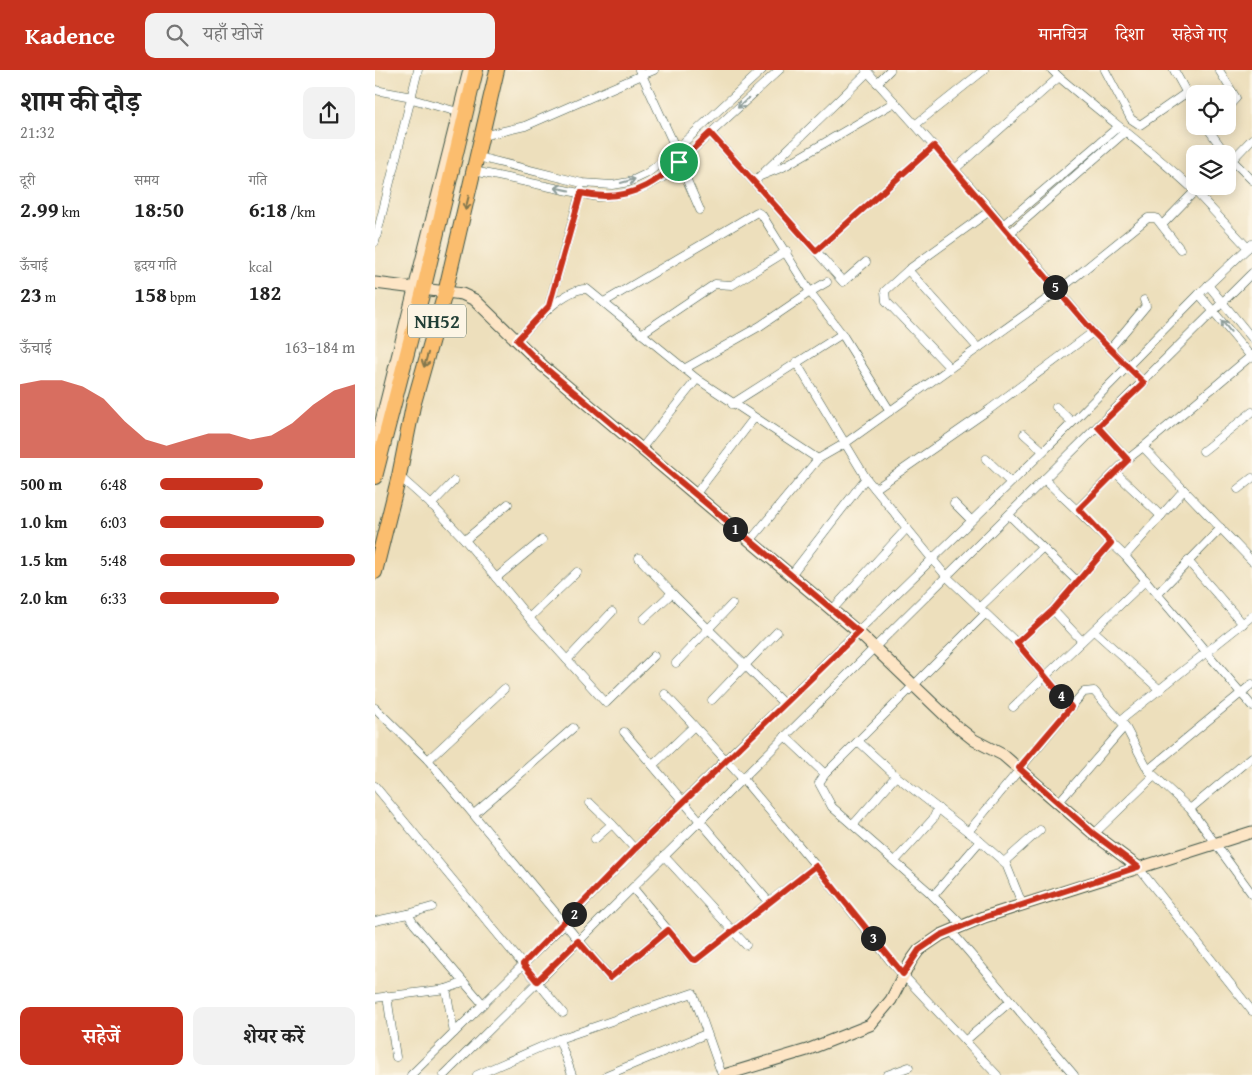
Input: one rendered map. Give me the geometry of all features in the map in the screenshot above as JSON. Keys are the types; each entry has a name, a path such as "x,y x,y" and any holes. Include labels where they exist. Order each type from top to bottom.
{"highway":[{"name":"NH52","path":"375,477 418,290 475,70"},
{"name":"NH52","path":"375,572 399,476 413,406 445,293 497,70"}],"street":[{"path":"375,242 377,226 418,70"},
{"path":"375,445 418,290 469,70"},
{"path":"482,136 525,126 641,73 654,70"},
{"path":"476,164 582,183 612,185 629,182 646,174 676,149 761,70"},
{"path":"476,164 598,197 616,196 633,192 647,187 662,178 779,70"},
{"path":"877,82 891,70"},
{"path":"915,125 984,70"},
{"path":"1052,70 1118,127 1169,166 1186,182"},
{"path":"1105,70 1131,119 1140,125 1186,92 1174,70"},
{"path":"1219,70 1228,85"},
{"path":"754,182 867,71 991,210 1093,332 1144,383"},
{"path":"641,73 676,149"},
{"path":"955,169 1059,77"},
{"path":"375,90 412,98 458,112"},
{"path":"762,175 783,167 895,102"},
{"path":"1003,225 1118,127"},
{"path":"1010,233 1125,132"},
{"path":"710,133 843,282 866,262"},
{"path":"1213,135 1221,145"},
{"path":"1236,151 1252,139"},
{"path":"816,251 934,146"},
{"path":"679,162 700,210"},
{"path":"1236,163 1252,180"},
{"path":"549,306 581,193 582,183"},
{"path":"1163,224 1191,195"},
{"path":"411,1075 564,924 635,849 725,760 859,632 1208,285 1250,246 1199,195"},
{"path":"1031,201 1038,208"},
{"path":"950,368 886,301 884,296 888,286 991,210"},
{"path":"604,302 757,212 762,215 787,251 810,292 843,334 890,411"},
{"path":"750,541 818,459 844,444 1058,291 1097,262 1148,218 1156,218 1163,224 1180,249"},
{"path":"641,334 715,284 732,285 787,251"},
{"path":"908,270 978,348"},
{"path":"444,1075 876,648 946,576 1144,383 1213,309 1223,302 1252,273"},
{"path":"683,369 760,326 827,282"},
{"path":"375,283 418,290 462,294 475,300 543,366 859,632 955,726 1019,768 1094,834 1138,867 1252,1012"},
{"path":"1208,285 1252,338"},
{"path":"517,340 549,306 584,288 604,302 697,380 818,459"},
{"path":"1079,509 1128,460 1251,356 1199,294"},
{"path":"1110,349 1146,306 1144,300"},
{"path":"875,489 990,409 1093,332"},
{"path":"732,404 843,334"},
{"path":"796,362 866,478 933,557 946,576 1017,643 1071,707"},
{"path":"641,449 697,380"},
{"path":"1056,407 1072,422"},
{"path":"1203,452 1252,412"},
{"path":"695,495 754,418"},
{"path":"1098,427 1128,460"},
{"path":"1024,434 1043,451"},
{"path":"1143,447 1252,560"},
{"path":"986,459 1010,482"},
{"path":"1116,474 1161,516"},
{"path":"399,476 465,540 529,618 606,703 654,656"},
{"path":"791,575 866,478"},
{"path":"1238,489 1252,478"},
{"path":"1045,479 1079,509 1125,556 1252,706"},
{"path":"431,505 454,481"},
{"path":"1125,556 1184,490"},
{"path":"954,503 971,520"},
{"path":"465,540 509,504"},
{"path":"1009,515 1078,582"},
{"path":"832,610 907,528"},
{"path":"1157,594 1221,528"},
{"path":"496,578 542,540"},
{"path":"1017,643 1053,610 1111,543"},
{"path":"979,608 1042,548"},
{"path":"639,558 784,704"},
{"path":"1188,561 1243,624"},
{"path":"529,618 577,572"},
{"path":"1013,707 1146,580"},
{"path":"644,620 672,593"},
{"path":"676,663 732,604"},
{"path":"1053,610 1082,641"},
{"path":"567,660 612,612"},
{"path":"964,926 933,896 832,807 824,796 819,783 825,774 985,614"},
{"path":"1059,802 1123,723 1206,651 1252,616"},
{"path":"1094,631 1160,690"},
{"path":"712,700 777,632"},
{"path":"1148,770 1252,684"},
{"path":"428,760 504,689"},
{"path":"968,832 1019,768 1084,692 1094,691 1123,723 1148,770 1190,809 1252,894"},
{"path":"665,694 743,779 903,974 997,1075"},
{"path":"375,708 428,760 610,978 668,930"},
{"path":"653,765 694,726"},
{"path":"474,814 573,728"},
{"path":"624,732 769,902"},
{"path":"785,736 825,774"},
{"path":"858,742 896,776 939,808 1004,862 1023,906"},
{"path":"1190,809 1252,757"},
{"path":"853,824 896,776"},
{"path":"1094,834 1153,776"},
{"path":"375,786 563,1012"},
{"path":"590,803 613,824 635,849"},
{"path":"895,862 933,819 939,808"},
{"path":"595,839 613,824"},
{"path":"1004,862 1040,830"},
{"path":"477,1075 559,1040 693,993 706,1034 723,1075 745,1072 870,1025 891,1000 903,974 925,944 951,931 985,917 1252,832"},
{"path":"933,896 980,841"},
{"path":"664,856 746,945"},
{"path":"633,888 692,959 696,960 816,866"},
{"path":"375,921 432,907"},
{"path":"408,914 414,924 463,983 482,1003"},
{"path":"951,931 1074,1075"},
{"path":"375,998 445,989 463,983"},
{"path":"445,989 454,1032"},
{"path":"387,996 397,1058"},
{"path":"965,1041 1011,1001"},
{"path":"607,1075 706,1034"},
{"path":"559,1040 572,1075"},
{"path":"887,1075 909,1067"}],"route":[{"path":"710,133 816,251 934,146 991,210 1093,332 1144,383 1098,427 1128,460 1079,509 1111,543 1053,610 1017,643 1071,707 1051,733 1019,768 1094,834 1138,867 985,917 941,935 919,950 903,974 891,962 816,866 696,960 692,959 668,930 610,978 578,941 537,981 523,964 725,760 859,632 543,366 517,340 549,306 581,193 598,197 616,196 633,192 647,187 662,178 679,162 710,133"}]}
